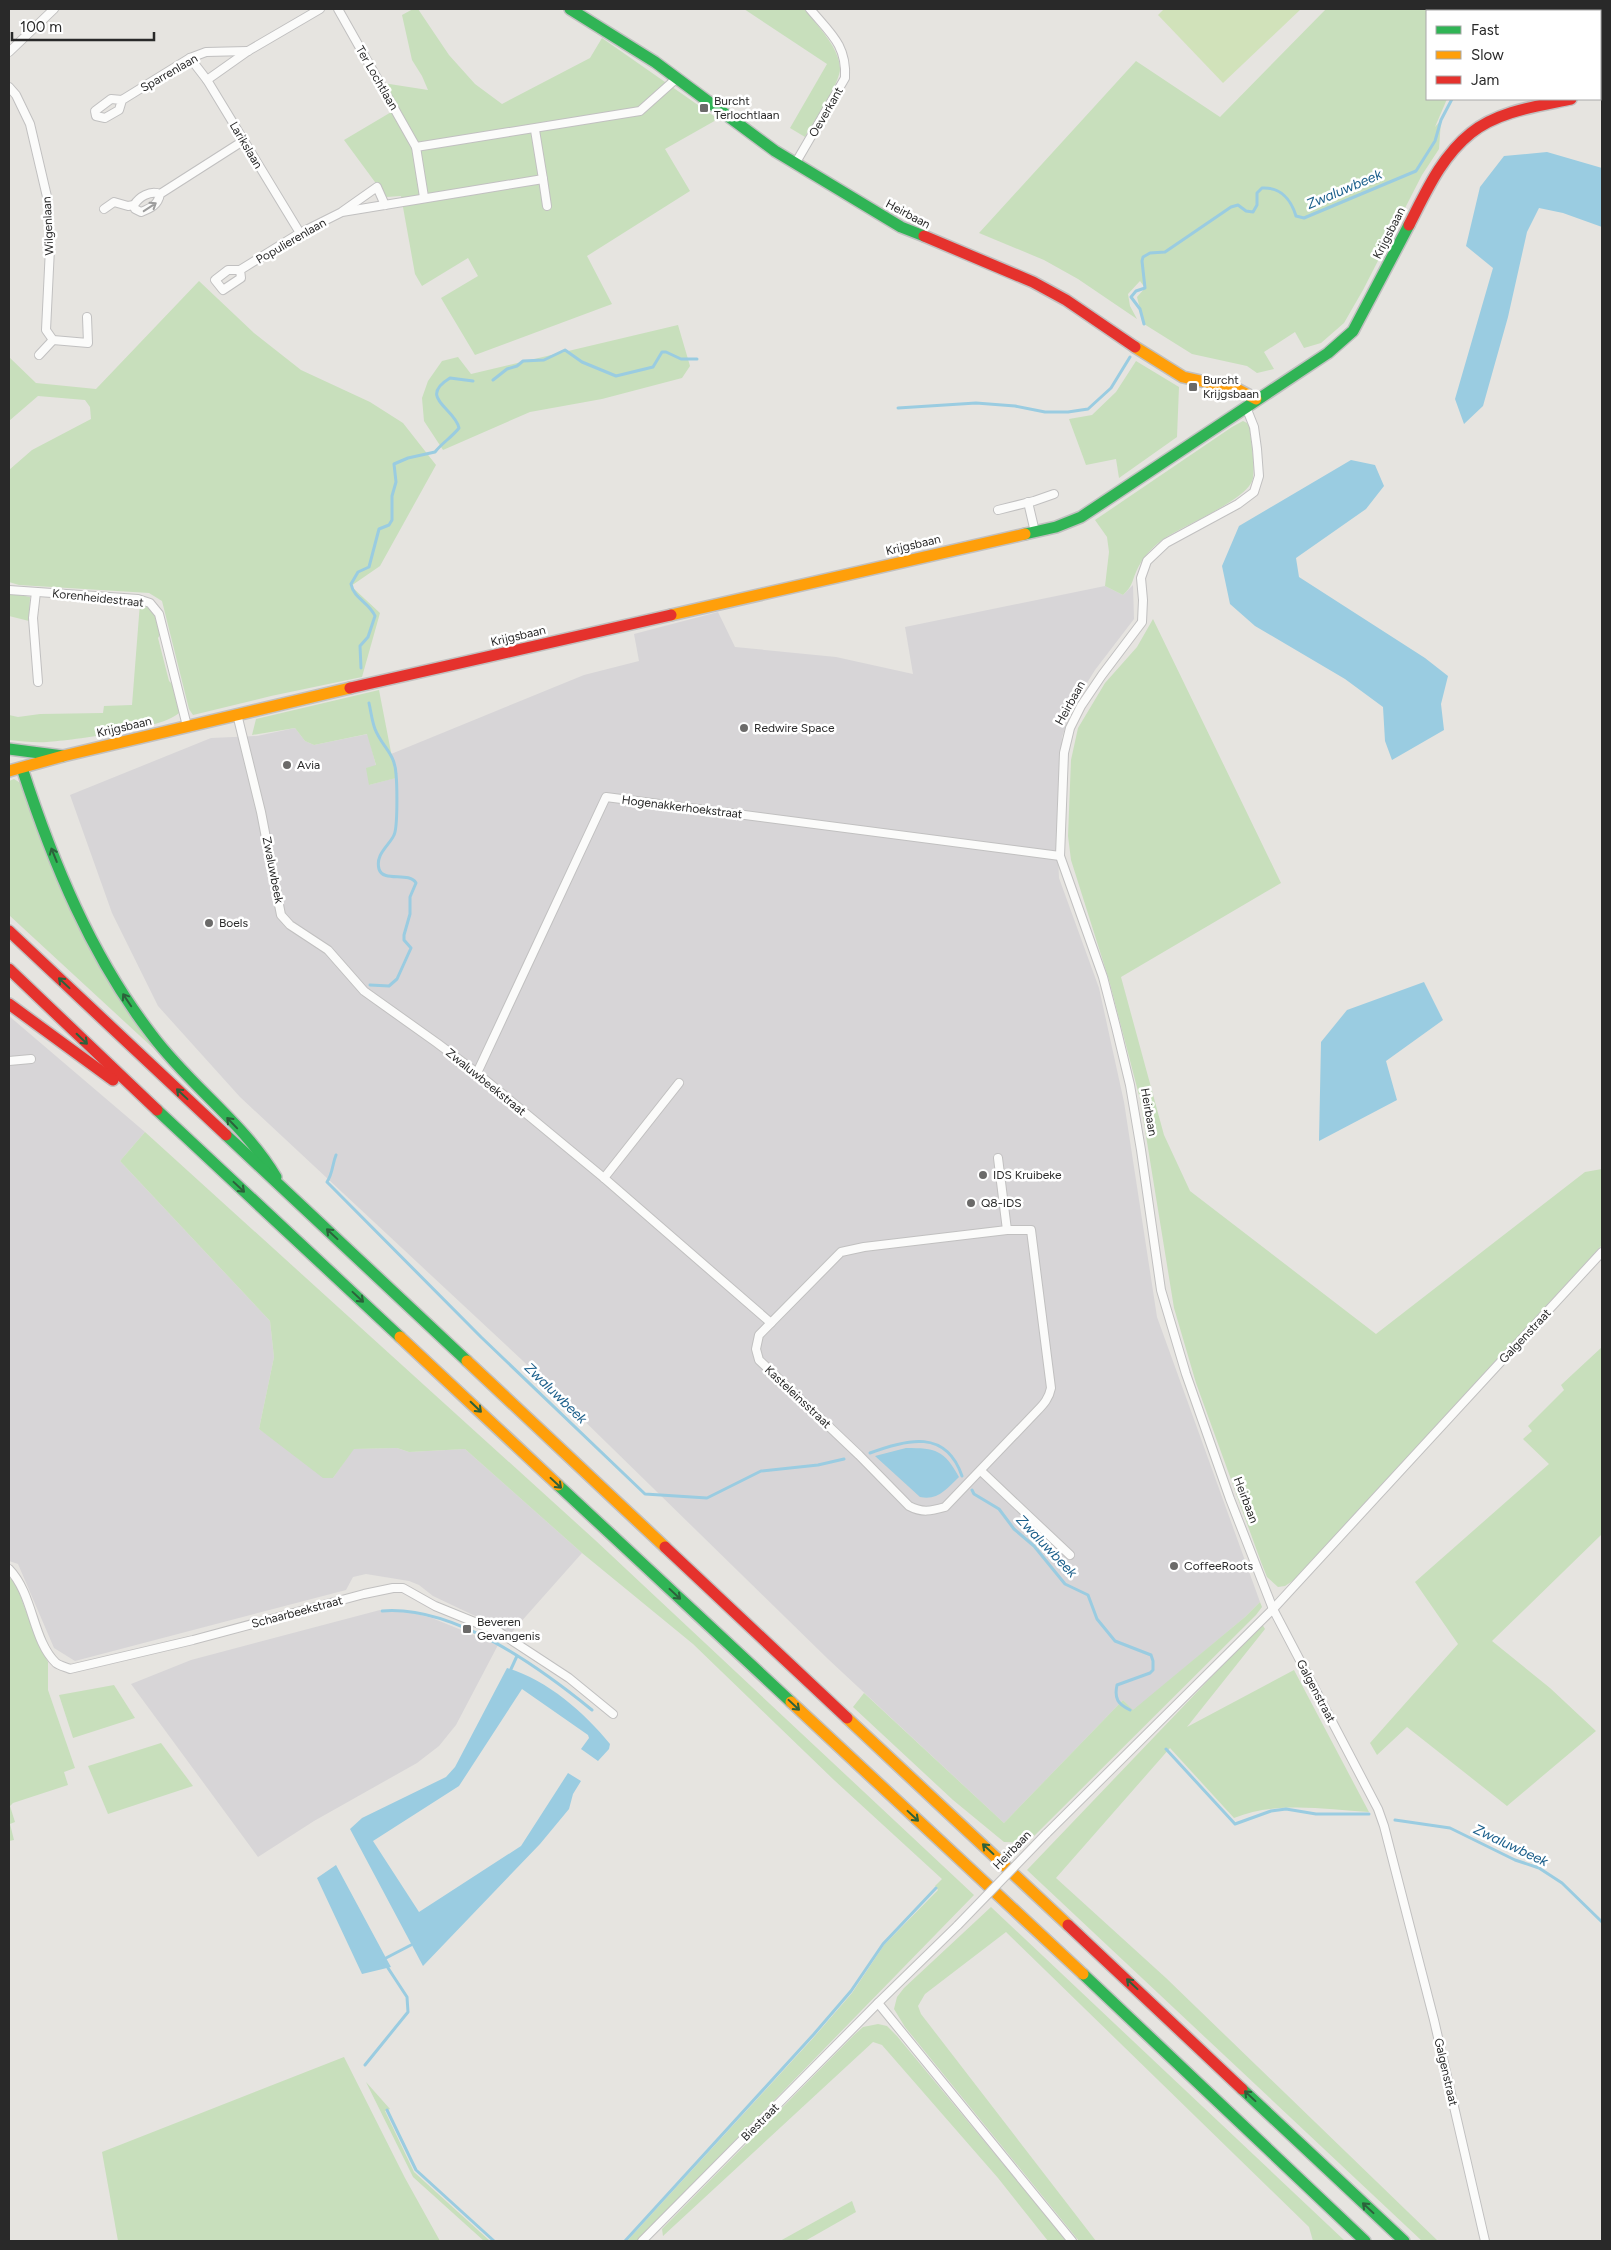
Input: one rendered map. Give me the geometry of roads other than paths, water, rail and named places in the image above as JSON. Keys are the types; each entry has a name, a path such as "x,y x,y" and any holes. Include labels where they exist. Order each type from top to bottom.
{"main road":[{"name":"Heirbaan","path":"570,9 677,78 795,164 901,227 1033,282 1066,300 1163,366 1183,377 1237,389 1256,399"},
{"name":"Krijgsbaan","path":"9,771 237,714 1035,532 1056,527 1081,517 1256,399 1328,353 1353,331 1432,180 1448,157 1471,133 1493,121 1518,111 1567,100"},
{"path":"9,749 63,756"},
{"path":"22,768 33,804 78,916 107,968 128,1001 166,1053 178,1068 266,1158 282,1188"},
{"path":"9,931 1404,2241"},
{"path":"9,968 165,1118 1131,2019 1365,2241"},
{"path":"9,1004 165,1118"}],"street":[{"path":"9,52 54,9"},
{"name":"Sparrenlaan","path":"207,80 248,52 320,9"},
{"name":"Ter Lochtlaan","path":"338,9 416,147 424,197"},
{"name":"Oeverkant","path":"795,164 845,78 846,62 842,48 810,9"},
{"name":"Sparrenlaan","path":"122,100 190,58 206,52 248,52"},
{"name":"Larikslaan","path":"190,58 207,80 300,233"},
{"path":"416,147 535,130 640,111 677,78"},
{"name":"Wilgenlaan","path":"9,87 16,96 30,124 48,201 50,248 46,330 53,340"},
{"path":"535,130 547,206"},
{"path":"134,205 138,212 142,212 155,205 160,194 243,142"},
{"path":"424,197 543,179"},
{"name":"Populierenlaan","path":"240,270 300,233 342,212 377,187 385,205"},
{"path":"104,208 114,202 128,206 134,205 148,194 156,192 160,194"},
{"name":"Populierenlaan","path":"342,212 424,197"},
{"path":"39,355 53,340 88,343 87,317"},
{"name":"Heirbaan","path":"878,2003 1273,1610 1206,1432 1161,1290 1130,1085 1103,977 1060,856 1064,754 1070,728 1097,683 1142,622 1144,600 1141,578 1147,561 1166,543 1238,504 1254,492 1259,476 1257,448 1254,426 1246,407"},
{"path":"998,510 1054,494"},
{"path":"1028,502 1035,532"},
{"name":"Korenheidestraat","path":"9,590 138,599 154,606 159,614 188,726"},
{"name":"Korenheidestraat","path":"36,592 33,618 38,682"},
{"name":"Zwaluwbeek","path":"237,714 262,812 281,915 290,925 328,950 364,991"},
{"name":"Hogenakkerhoekstraat","path":"477,1073 606,797 1060,856"},
{"name":"Zwaluwbeekstraat","path":"364,991 438,1042 477,1073 604,1178 772,1323"},
{"path":"9,1061 30,1059"},
{"path":"604,1178 678,1082"},
{"path":"998,1158 1007,1230"},
{"name":"Kasteleinsstraat","path":"1007,1230 1031,1230 1051,1388 1046,1402 945,1507 933,1511 920,1512 909,1506 859,1455 759,1360 756,1349 759,1335 841,1252 864,1247 1007,1230"},
{"name":"Galgenstraat","path":"1485,2241 1434,2020 1384,1826 1357,1768 1273,1610 1602,1252"},
{"path":"980,1471 1070,1555"},
{"name":"Schaarbeekstraat","path":"9,1569 19,1579 49,1654 57,1664 70,1669 193,1640 364,1594 393,1588 403,1588 435,1606 499,1632 569,1678 613,1714"},
{"path":"878,2003 1072,2241"},
{"name":"Biestraat","path":"642,2241 878,2003"}],"water":[{"path":"1547,152 1602,168 1602,227 1563,213 1539,208 1527,232 1508,317 1483,406 1464,424 1455,399 1493,268 1466,246 1480,187 1504,156"},
{"path":"1351,460 1375,465 1384,486 1366,509 1296,558 1299,577 1425,658 1448,676 1441,704 1444,730 1392,760 1385,741 1383,707 1345,679 1255,626 1230,604 1222,566 1239,526"},
{"path":"1424,982 1443,1020 1386,1061 1397,1100 1319,1141 1321,1042 1347,1010"},
{"path":"906,1448 938,1452 949,1461 959,1477 937,1496 920,1497 875,1456"},
{"path":"507,1668 536,1680 564,1698 600,1732 610,1744 609,1749 598,1761 581,1749 589,1738 588,1735 522,1689 459,1786 373,1841 419,1912 521,1846 568,1773 581,1781 573,1794 569,1809 540,1844 423,1966 350,1829 362,1818 446,1777 455,1767"},
{"path":"336,1865 391,1967 362,1974 317,1878"}],"waterway":[{"name":"Zwaluwbeek","path":"1144,324 1140,309 1131,297 1136,291 1145,288 1143,257 1150,253 1165,252 1231,207 1238,205 1246,211 1253,212 1257,205 1257,193 1262,188 1268,188 1284,195 1291,204 1296,216 1304,218 1416,171 1435,141 1441,120 1451,100"},
{"name":"Zwaluwbeek","path":"493,380 507,369 517,366 523,361 544,360 565,350 582,362 616,376 653,367 662,352 681,359 697,359"},
{"name":"Zwaluwbeek","path":"898,408 976,403 1015,406 1045,412 1068,412 1088,409 1111,388 1130,357"},
{"name":"Zwaluwbeek","path":"361,668 360,646 368,637 375,616 369,607 358,597 351,584 358,572 369,567 379,529 389,525 392,520 392,496 396,482 394,464 408,458 435,452 459,428 456,421 437,397 437,391 450,378 473,381"},
{"name":"Zwaluwbeek","path":"369,703 375,729 391,755 396,779 397,805 395,830 392,839 379,859 379,869 385,875 408,878 416,883 410,897 410,914 404,935 404,940 411,948 397,979 389,986 370,985"},
{"name":"Zwaluwbeek","path":"336,1155 327,1182 481,1337 645,1494 707,1498 761,1471 818,1465 844,1459"},
{"name":"Zwaluwbeek","path":"870,1453 911,1442 936,1444 955,1461 962,1476"},
{"name":"Zwaluwbeek","path":"972,1490 974,1494 999,1509 1014,1529 1034,1546 1065,1584 1088,1595 1097,1619 1115,1641 1151,1655 1153,1670 1150,1673 1117,1685 1116,1694 1118,1700 1122,1706 1130,1710"},
{"path":"382,1611 410,1612 438,1618 466,1628 521,1658 592,1710"},
{"path":"511,1669 517,1656"},
{"name":"Zwaluwbeek","path":"1166,1749 1235,1824 1271,1811 1286,1809 1316,1814 1369,1814"},
{"name":"Zwaluwbeek","path":"1395,1820 1450,1828 1515,1860 1539,1868 1562,1883 1602,1922"},
{"path":"625,2241 814,2034 851,1991 883,1944 936,1888"},
{"path":"386,1958 411,1945"},
{"path":"365,2065 408,2012 407,1997 388,1968"},
{"path":"387,2110 416,2170 494,2241"}],"place":[{"name":"Burcht Terlochtlaan","path":"704,108"},
{"name":"Burcht Krijgsbaan","path":"1193,387"},
{"name":"Redwire Space","path":"744,728"},
{"name":"Avia","path":"287,765"},
{"name":"Boels","path":"209,923"},
{"name":"IDS Kruibeke","path":"983,1175"},
{"name":"Q8-IDS","path":"971,1203"},
{"name":"CoffeeRoots","path":"1174,1566"},
{"name":"Beveren Gevangenis","path":"467,1629"}]}
